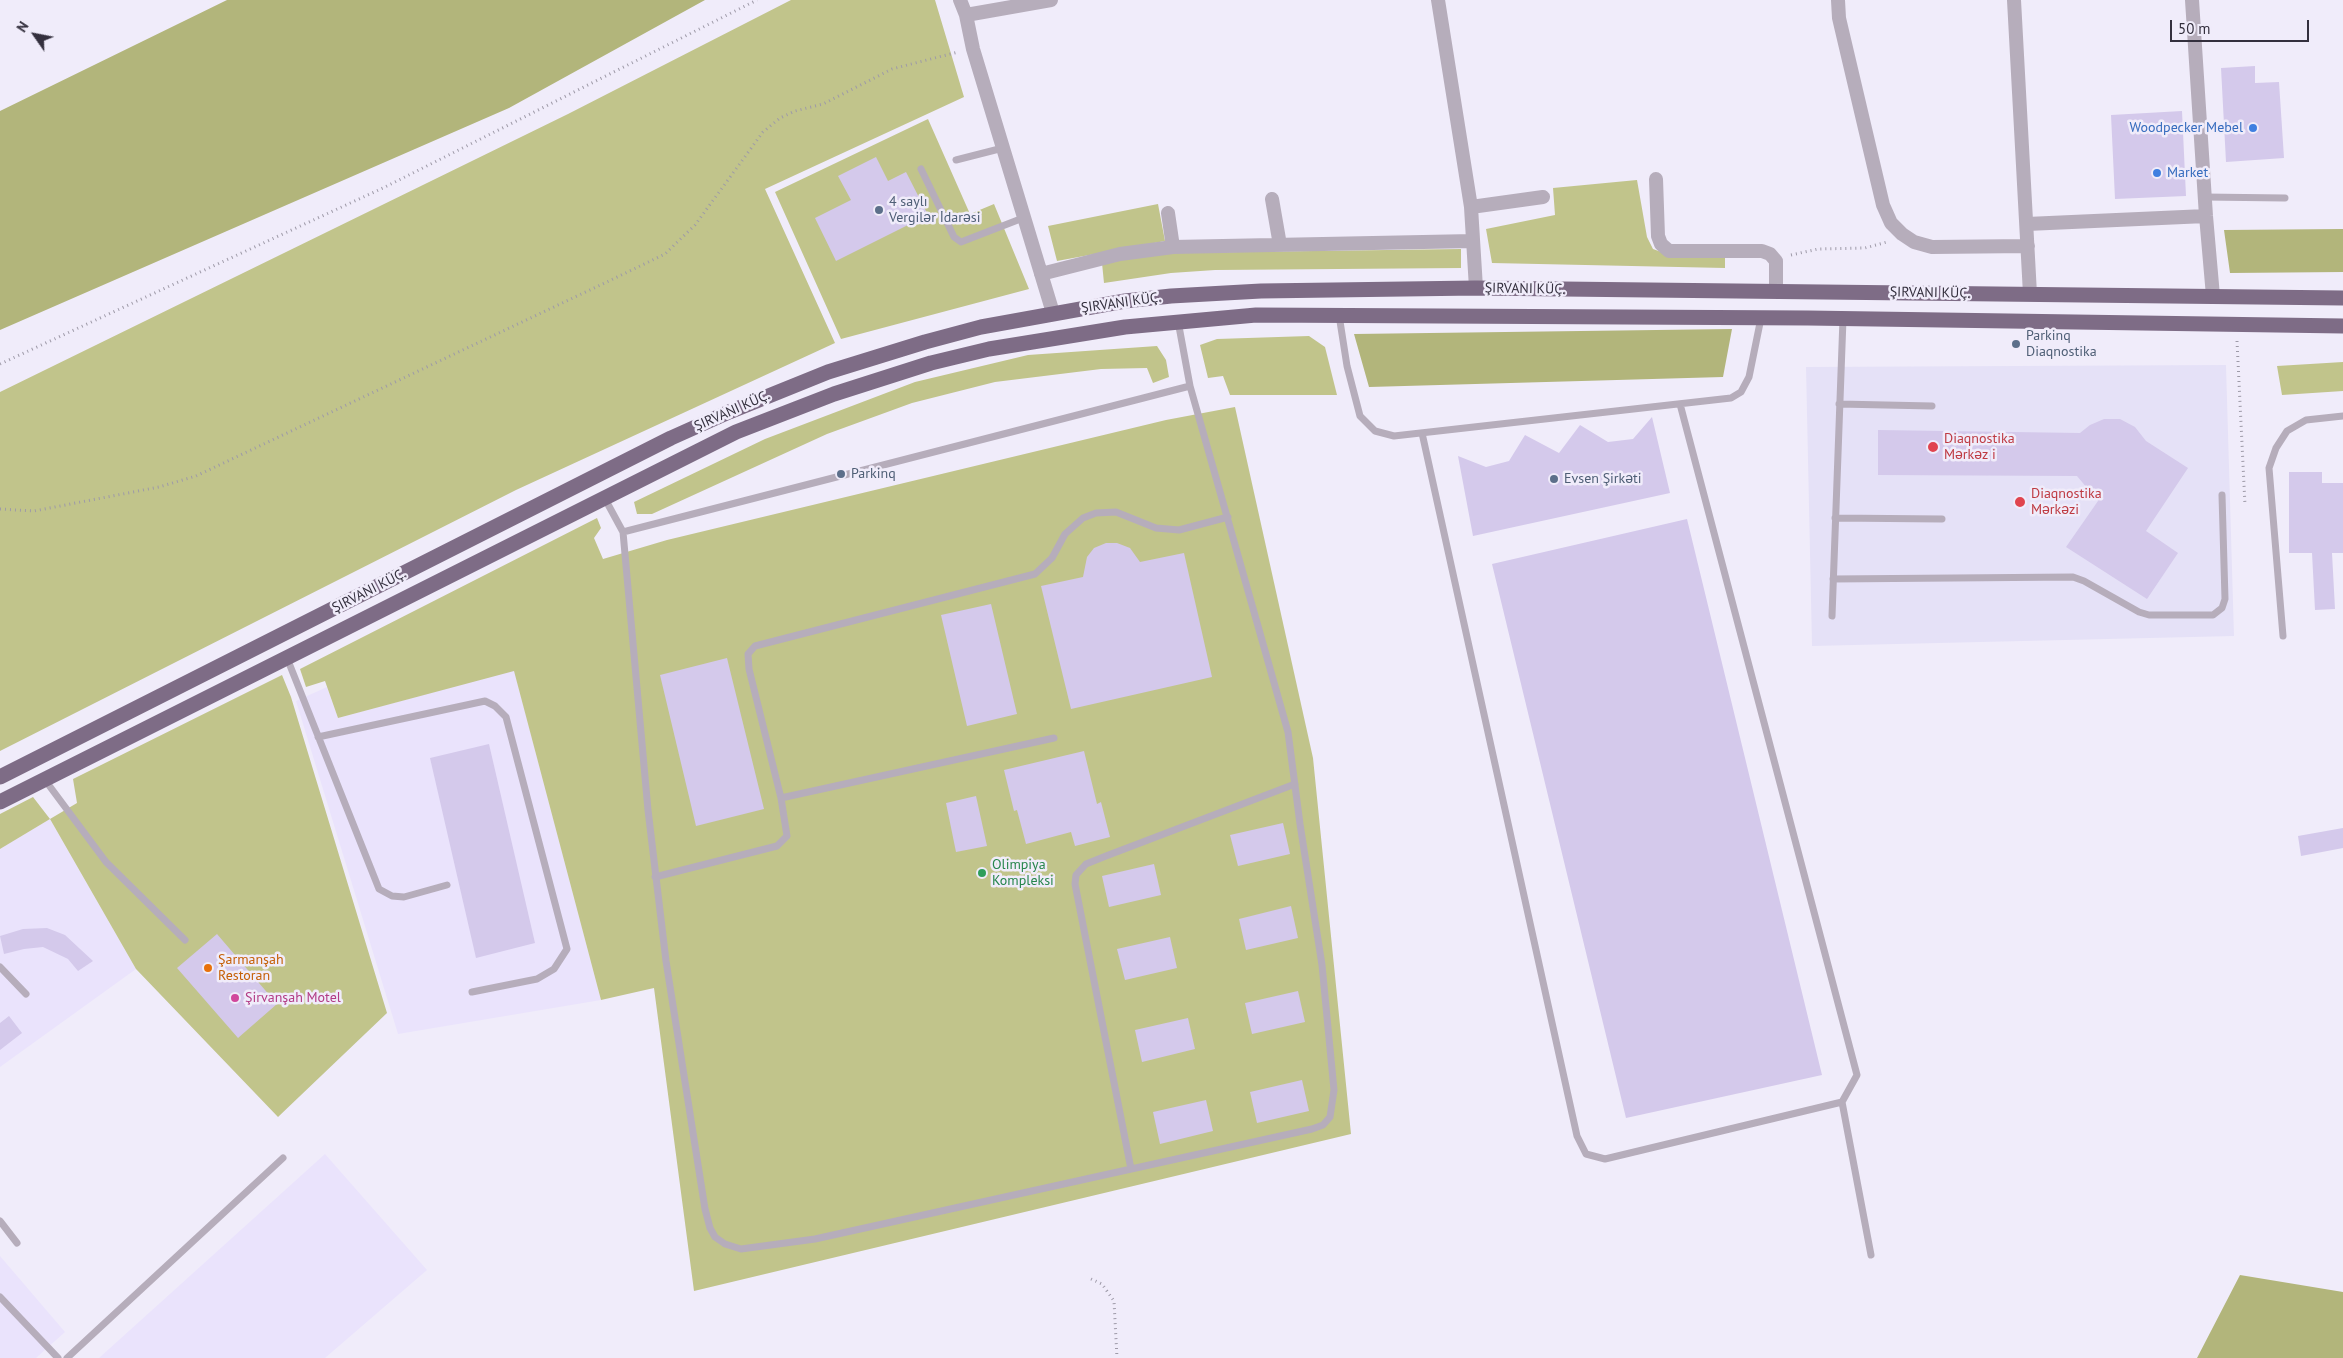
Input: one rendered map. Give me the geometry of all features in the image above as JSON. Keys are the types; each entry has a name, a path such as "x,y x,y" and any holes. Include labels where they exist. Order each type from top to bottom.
{"highway":[{"name":"ŞIRVANI KÜÇ.","path":"0,777 671,438 766,395 837,369 981,327 1053,313 1172,296 1261,292 1476,288 2343,298"},
{"path":"0,802 604,497 771,417 887,377 988,349 1108,329 1256,315 1843,318 2343,326"}],"street":[{"path":"960,0 1023,218 1053,313"},
{"path":"966,16 1051,0"},
{"path":"1438,0 1471,207 1476,288"},
{"path":"1838,0 1839,18 1883,205 1891,223 1914,242 1932,246 2028,246"},
{"path":"2014,0 2030,294"},
{"path":"2192,0 2204,196 2213,296"},
{"path":"1656,179 1658,236 1661,244 1669,251 1762,250 1770,254 1776,261 1776,292"},
{"path":"1471,207 1543,196"},
{"path":"1272,199 1280,245"},
{"path":"1168,213 1173,247"},
{"path":"2027,224 2206,216"},
{"path":"1041,274 1120,254 1173,247 1473,241"}],"lane":[{"path":"956,160 1003,148"},
{"path":"921,169 954,237 961,242 1023,218"},
{"path":"2204,196 2285,198"},
{"path":"1339,314 1347,366 1360,416 1375,431 1394,436 1731,398 1741,392 1749,377 1761,318"},
{"path":"1832,616 1843,318"},
{"path":"604,497 622,532 666,961 705,1209 710,1228 715,1237 725,1244 741,1249 815,1239 1312,1129 1323,1125 1330,1117 1333,1108 1334,1090 1323,974 1288,732 1190,386 1178,321"},
{"path":"622,532 1190,386"},
{"path":"1680,404 1857,1076 1842,1102 1871,1255"},
{"path":"1840,404 1932,406"},
{"path":"2283,636 2269,468 2276,448 2287,431 2306,420 2343,416"},
{"path":"1422,433 1577,1136 1586,1154 1605,1159 1842,1102"},
{"path":"1833,579 2073,577 2149,615 2214,615 2222,608 2226,599 2222,494"},
{"path":"656,877 777,846 787,836 780,798 749,669 748,654 755,646 1035,574 1052,558 1066,534 1083,518 1096,513 1116,512 1156,528 1179,530 1228,517"},
{"path":"1835,518 1942,519"},
{"path":"287,658 379,889 392,896 404,896 447,885"},
{"path":"318,737 485,701 495,706 506,718 567,949 554,969 537,979 472,992"},
{"path":"780,798 1054,738"},
{"path":"45,780 106,862 185,940"},
{"path":"1131,1169 1075,884 1076,875 1086,864 1295,784"},
{"path":"0,967 26,994"},
{"path":"67,1358 283,1158"},
{"path":"0,1221 17,1243"},
{"path":"0,1297 58,1358"}],"path":[{"path":"0,364 383,188 757,0"},
{"path":"0,509 34,511 159,487 196,476 575,298 665,254 695,225 763,132 780,118 795,111 822,104 892,69 973,48"},
{"path":"1776,261 1818,249 1865,248 1885,243 1902,234"},
{"path":"2236,324 2245,505"},
{"path":"1091,1279 1102,1284 1114,1301 1117,1358"}],"shaded area":[{"name":"Diaqnostika Mərkəzi","path":"2226,365 2234,636 1812,646 1806,367"},
{"path":"514,670 601,1000 398,1034 296,701 327,687 338,718"},
{"path":"50,819 136,969 0,1067 0,849"},
{"path":"325,1154 427,1270 325,1358 99,1358"},
{"path":"0,1256 65,1332 36,1358 0,1358"}],"green space":[{"path":"227,0 705,0 509,108 0,330 0,111"},
{"path":"791,0 935,0 964,97 765,189 835,343 516,490 0,751 0,392 568,114"},
{"path":"928,119 970,214 994,204 1029,289 841,339 775,192"},
{"path":"1637,180 1647,237 1653,249 1664,253 1725,255 1725,268 1492,263 1486,229 1555,215 1553,188"},
{"path":"1158,204 1165,241 1057,261 1048,226"},
{"path":"2343,229 2343,272 2230,273 2224,230"},
{"path":"1461,249 1461,268 1215,270 1171,273 1104,283 1102,263 1165,253"},
{"path":"1732,329 1723,377 1369,387 1354,334"},
{"path":"1309,336 1325,347 1337,395 1230,395 1223,376 1208,378 1200,345 1217,339"},
{"path":"1157,346 1166,360 1169,377 1153,383 1147,368 1101,369 995,382 912,403 827,434 652,514 637,514 634,502 765,439 915,382 1028,355"},
{"path":"2343,362 2343,391 2282,395 2277,366"},
{"name":"Olimpiya Kompleksi","path":"1235,407 1313,758 1351,1134 694,1291 654,988 601,1000 514,671 338,718 325,681 306,687 300,669 597,518 601,528 594,538 603,559 667,540 1166,420"},
{"path":"282,675 291,697 387,1013 278,1117 136,969 50,819 77,803 73,779"},
{"path":"33,797 50,819 0,849 0,814"},
{"path":"2240,1275 2343,1292 2343,1358 2197,1358"}],"building":[{"path":"2255,66 2255,83 2279,82 2284,158 2226,162 2221,68"},
{"path":"2182,111 2186,196 2115,199 2111,115"},
{"path":"876,157 888,181 906,172 928,215 836,261 815,218 851,200 838,176"},
{"path":"1652,417 1670,493 1473,536 1458,456 1486,467 1509,461 1525,435 1559,453 1580,425 1608,442 1633,439"},
{"path":"2104,419 2120,419 2135,427 2146,441 2188,468 2146,531 2178,553 2147,599 2066,547 2098,501 2077,476 1878,475 1878,430 2080,433 2090,425"},
{"path":"2289,472 2322,472 2322,483 2343,483 2343,553 2332,553 2335,609 2315,610 2312,553 2289,553"},
{"path":"1687,519 1822,1075 1626,1118 1492,564"},
{"path":"1106,543 1117,543 1130,548 1140,562 1184,553 1212,677 1071,709 1041,586 1083,577 1087,557 1094,548"},
{"path":"991,604 1017,714 967,726 941,615"},
{"path":"727,658 764,809 696,826 660,675"},
{"path":"489,744 535,943 476,958 430,758"},
{"path":"1084,751 1097,804 1101,802 1110,837 1075,846 1071,832 1026,844 1017,810 1014,811 1004,770"},
{"path":"976,796 987,846 956,852 946,803"},
{"path":"1283,823 1290,854 1238,866 1230,835"},
{"path":"2343,828 2343,848 2301,856 2298,836"},
{"path":"1154,864 1161,895 1109,907 1102,876"},
{"path":"1291,906 1298,938 1246,950 1239,919"},
{"path":"47,928 65,935 93,961 78,971 68,959 43,947 4,954 0,936 23,929"},
{"path":"217,934 277,1004 238,1038 177,968"},
{"path":"1170,937 1177,968 1125,980 1117,949"},
{"path":"1298,991 1305,1022 1252,1034 1245,1003"},
{"path":"9,1016 22,1033 0,1050 0,1023"},
{"path":"1188,1018 1195,1049 1142,1062 1135,1030"},
{"path":"1302,1080 1309,1111 1257,1123 1250,1092"},
{"path":"1206,1100 1213,1131 1160,1144 1153,1112"}],"place":[{"name":"Woodpecker Mebel","path":"2253,128"},
{"name":"Market","path":"2157,173"},
{"name":"4 saylı Vergilər İdarəsi","path":"879,210"},
{"name":"Parkinq Diaqnostika","path":"2016,344"},
{"name":"Diaqnostika Mərkəz i","path":"1933,447"},
{"name":"Parkinq","path":"841,474"},
{"name":"Evsen Şirkəti","path":"1554,479"},
{"name":"Diaqnostika Mərkəzi","path":"2020,502"},
{"name":"Olimpiya Kompleksi","path":"982,873"},
{"name":"Şarmanşah Restoran","path":"208,968"},
{"name":"Şirvanşah Motel","path":"235,998"}]}
